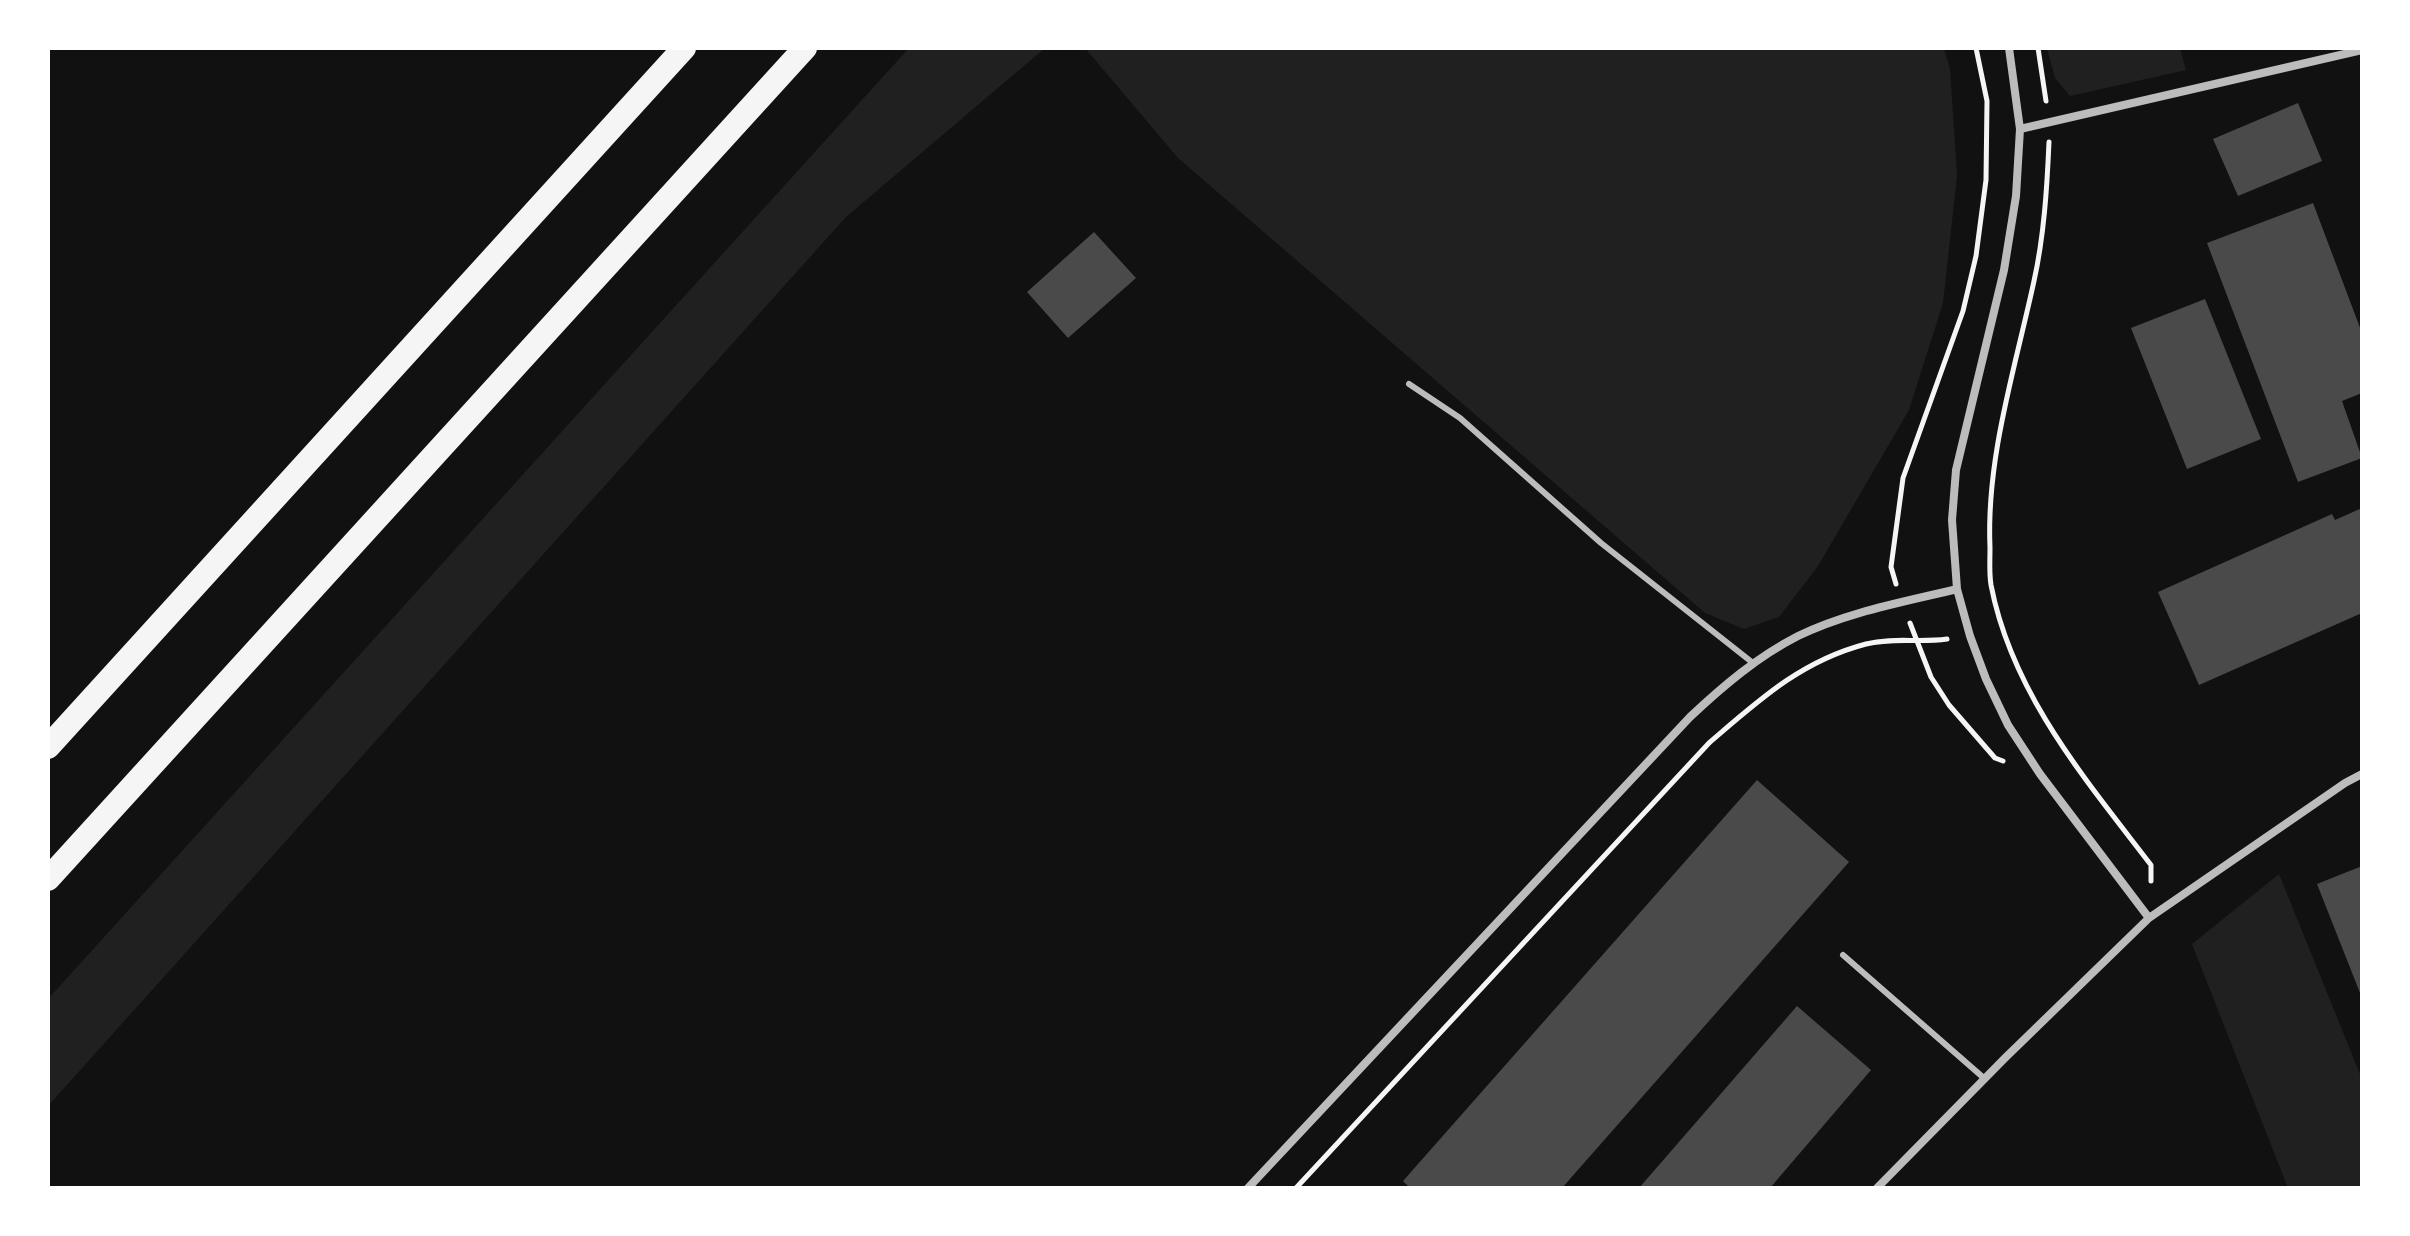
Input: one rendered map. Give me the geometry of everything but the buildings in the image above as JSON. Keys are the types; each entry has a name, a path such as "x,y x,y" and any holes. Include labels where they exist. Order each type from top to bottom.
{"highway":[{"path":"48,747 684,48"},
{"path":"48,879 805,48"}],"street":[{"path":"2009,48 2020,129 2016,196 2004,270 1956,470 1952,520 1957,589 1970,636 2008,725 2040,774 2149,918"},
{"path":"2020,129 2362,50"},
{"path":"1248,1188 1690,717 1721,688 1753,663 1799,636 1849,617 1957,589"},
{"path":"1877,1188 2149,918 2362,774"}],"lane":[{"path":"1409,384 1460,418 1601,543 1753,663"},
{"path":"1843,955 1985,1079"}],"path":[{"path":"2038,48 2049,122 2044,211 2035,276 1998,443 1990,508 1991,583 2020,672 2048,726 2151,865 2149,918"},
{"path":"1296,1188 1709,743 1785,679 1823,659 1867,643 1932,641 2004,630"}],"shaded area":[{"path":"909,48 1045,48 846,217 48,1106 48,999"},
{"path":"1085,48 1944,48 1950,69 1957,176 1943,303 1909,410 1818,566 1779,617 1744,629 1705,613 1178,158"},
{"path":"2047,48 2180,48 2186,70 2070,96 2055,78"},
{"path":"2279,874 2362,1079 2362,1188 2288,1188 2192,944"}]}
